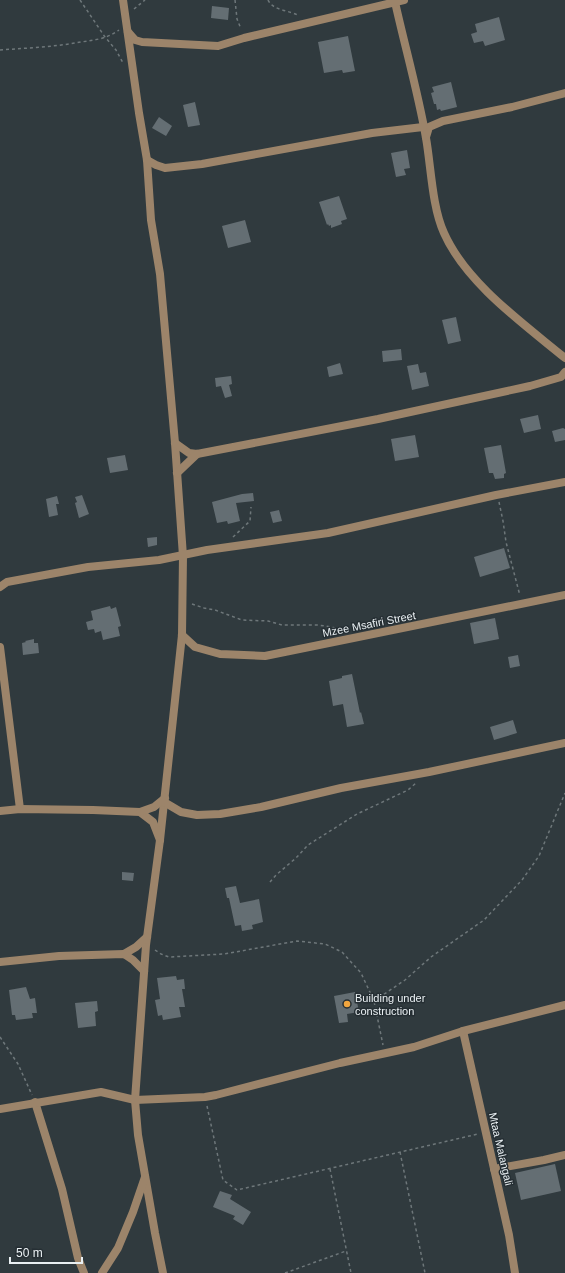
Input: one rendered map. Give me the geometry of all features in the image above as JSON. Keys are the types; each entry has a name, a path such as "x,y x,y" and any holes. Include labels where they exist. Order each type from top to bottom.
{"street":[{"path":"123,0 147,160 151,213 160,274 175,443 183,556 182,635 160,840 147,941 135,1100 138,1135 163,1273"},
{"path":"127,26 135,40 142,42 218,46 244,38 404,0"},
{"path":"394,2 426,137 436,206 444,233 456,254 470,273 500,304 565,358"},
{"path":"130,50 142,42"},
{"path":"426,137 429,127 442,121 512,107 565,94"},
{"path":"147,160 156,166 165,168 202,164 372,133 423,127"},
{"path":"175,443 189,453 197,454 378,419 530,386 560,377 565,372"},
{"path":"176,473 197,454"},
{"path":"0,587 7,582 88,567 159,560 207,550 328,533 496,494 565,482"},
{"name":"Mzee Msafiri Street","path":"182,635 196,648 220,654 265,656 565,595"},
{"path":"0,647 20,809"},
{"path":"164,800 181,812 197,815 220,814 262,807 340,788 429,772 565,743"},
{"path":"0,811 20,809 140,812 154,807 164,800"},
{"path":"140,812 153,822 160,840"},
{"path":"0,962 59,956 124,954 147,941"},
{"path":"124,954 133,960 144,971"},
{"path":"0,1109 101,1092 135,1100 205,1097 383,1053 414,1047 463,1031 565,1005"},
{"name":"Mtaa Malangali","path":"463,1031 509,1235 515,1273"},
{"path":"36,1102 62,1189 78,1258 84,1273"},
{"path":"494,1169 565,1155"},
{"path":"102,1273 118,1248 133,1212 145,1176"}],"path":[{"path":"80,0 105,37 116,50 127,71 134,77"},
{"path":"0,50 54,46 99,39 114,34 127,26 133,10 145,0"},
{"path":"235,0 237,19 244,38"},
{"path":"268,0 274,7 295,13 309,23"},
{"path":"496,494 503,520 506,542 519,592 526,602"},
{"path":"230,547 232,538 250,521 251,507"},
{"path":"182,597 195,606 216,610 242,620 268,621 282,625 318,625 332,627 358,638"},
{"path":"270,882 308,845 357,814 408,790 429,772"},
{"path":"374,1001 406,980 431,957 484,920 522,880 539,856 565,793"},
{"path":"147,941 161,954 169,956 224,954 298,941 325,944 342,952 361,973 374,1001 383,1040 383,1053"},
{"path":"0,1037 18,1064 36,1102"},
{"path":"205,1097 223,1180 237,1190 485,1133"},
{"path":"400,1152 425,1273"},
{"path":"330,1169 351,1273"},
{"path":"285,1273 346,1251"}],"building":[{"path":"212,6 229,8 228,20 211,18"},
{"path":"499,17 505,40 485,46 483,41 474,43 471,34 477,32 475,24"},
{"path":"348,36 355,71 343,73 342,70 324,73 318,42"},
{"path":"451,82 457,107 441,111 440,109 437,110 431,93 434,92 432,87"},
{"path":"195,102 200,125 188,127 183,105"},
{"path":"159,117 172,126 166,136 152,128"},
{"path":"407,150 410,168 404,169 406,175 396,177 391,153"},
{"path":"339,196 347,219 341,221 342,224 331,228 331,225 327,225 319,202"},
{"path":"245,220 251,242 228,248 222,226"},
{"path":"456,317 461,341 448,344 442,320"},
{"path":"401,349 402,360 383,362 382,351"},
{"path":"340,363 343,374 329,377 327,367"},
{"path":"418,364 420,373 426,372 429,386 412,390 407,366"},
{"path":"231,376 232,384 229,385 232,396 225,398 221,386 216,387 215,378"},
{"path":"538,415 541,429 524,433 520,419"},
{"path":"563,428 565,429 565,440 555,442 552,431"},
{"path":"415,435 419,457 395,461 391,439"},
{"path":"501,445 506,473 504,474 504,478 495,479 493,473 489,473 484,448"},
{"path":"125,455 128,470 110,473 107,458"},
{"path":"253,493 254,501 236,503 240,521 228,524 227,521 217,523 212,502 242,494"},
{"path":"82,495 89,514 79,518 75,497"},
{"path":"57,496 59,504 56,504 58,515 49,517 46,499"},
{"path":"279,510 282,521 273,523 270,512"},
{"path":"157,537 157,545 148,547 147,538"},
{"path":"504,548 510,568 480,577 474,557"},
{"path":"110,606 111,609 116,607 121,626 118,627 120,636 103,640 101,631 95,633 94,629 88,630 86,622 93,620 91,611"},
{"path":"495,618 499,639 474,644 470,623"},
{"path":"34,639 34,643 38,643 39,653 23,655 22,643"},
{"path":"518,655 520,666 510,668 508,657"},
{"path":"352,674 360,713 361,712 364,724 347,727 343,704 333,706 329,681"},
{"path":"513,720 517,733 494,740 490,727"},
{"path":"122,872 134,873 133,881 122,880"},
{"path":"236,886 240,903 259,899 263,922 252,925 253,929 242,931 241,925 235,926 229,898 227,898 225,888"},
{"path":"176,976 177,980 184,979 185,989 182,989 185,1007 179,1007 181,1017 163,1020 162,1015 158,1016 155,1000 160,999 157,978"},
{"path":"26,987 30,999 35,998 37,1013 32,1013 33,1018 16,1020 15,1015 12,1015 9,990"},
{"name":"Building under construction","path":"355,992 359,1012 347,1014 348,1022 339,1023 334,996"},
{"path":"97,1001 98,1011 95,1012 96,1026 78,1028 75,1003"},
{"path":"555,1164 561,1191 521,1200 515,1173"},
{"path":"220,1191 232,1195 230,1199 251,1212 243,1225 233,1219 235,1216 213,1207"}],"place":[{"name":"Building under construction","path":"347,1004"}]}
